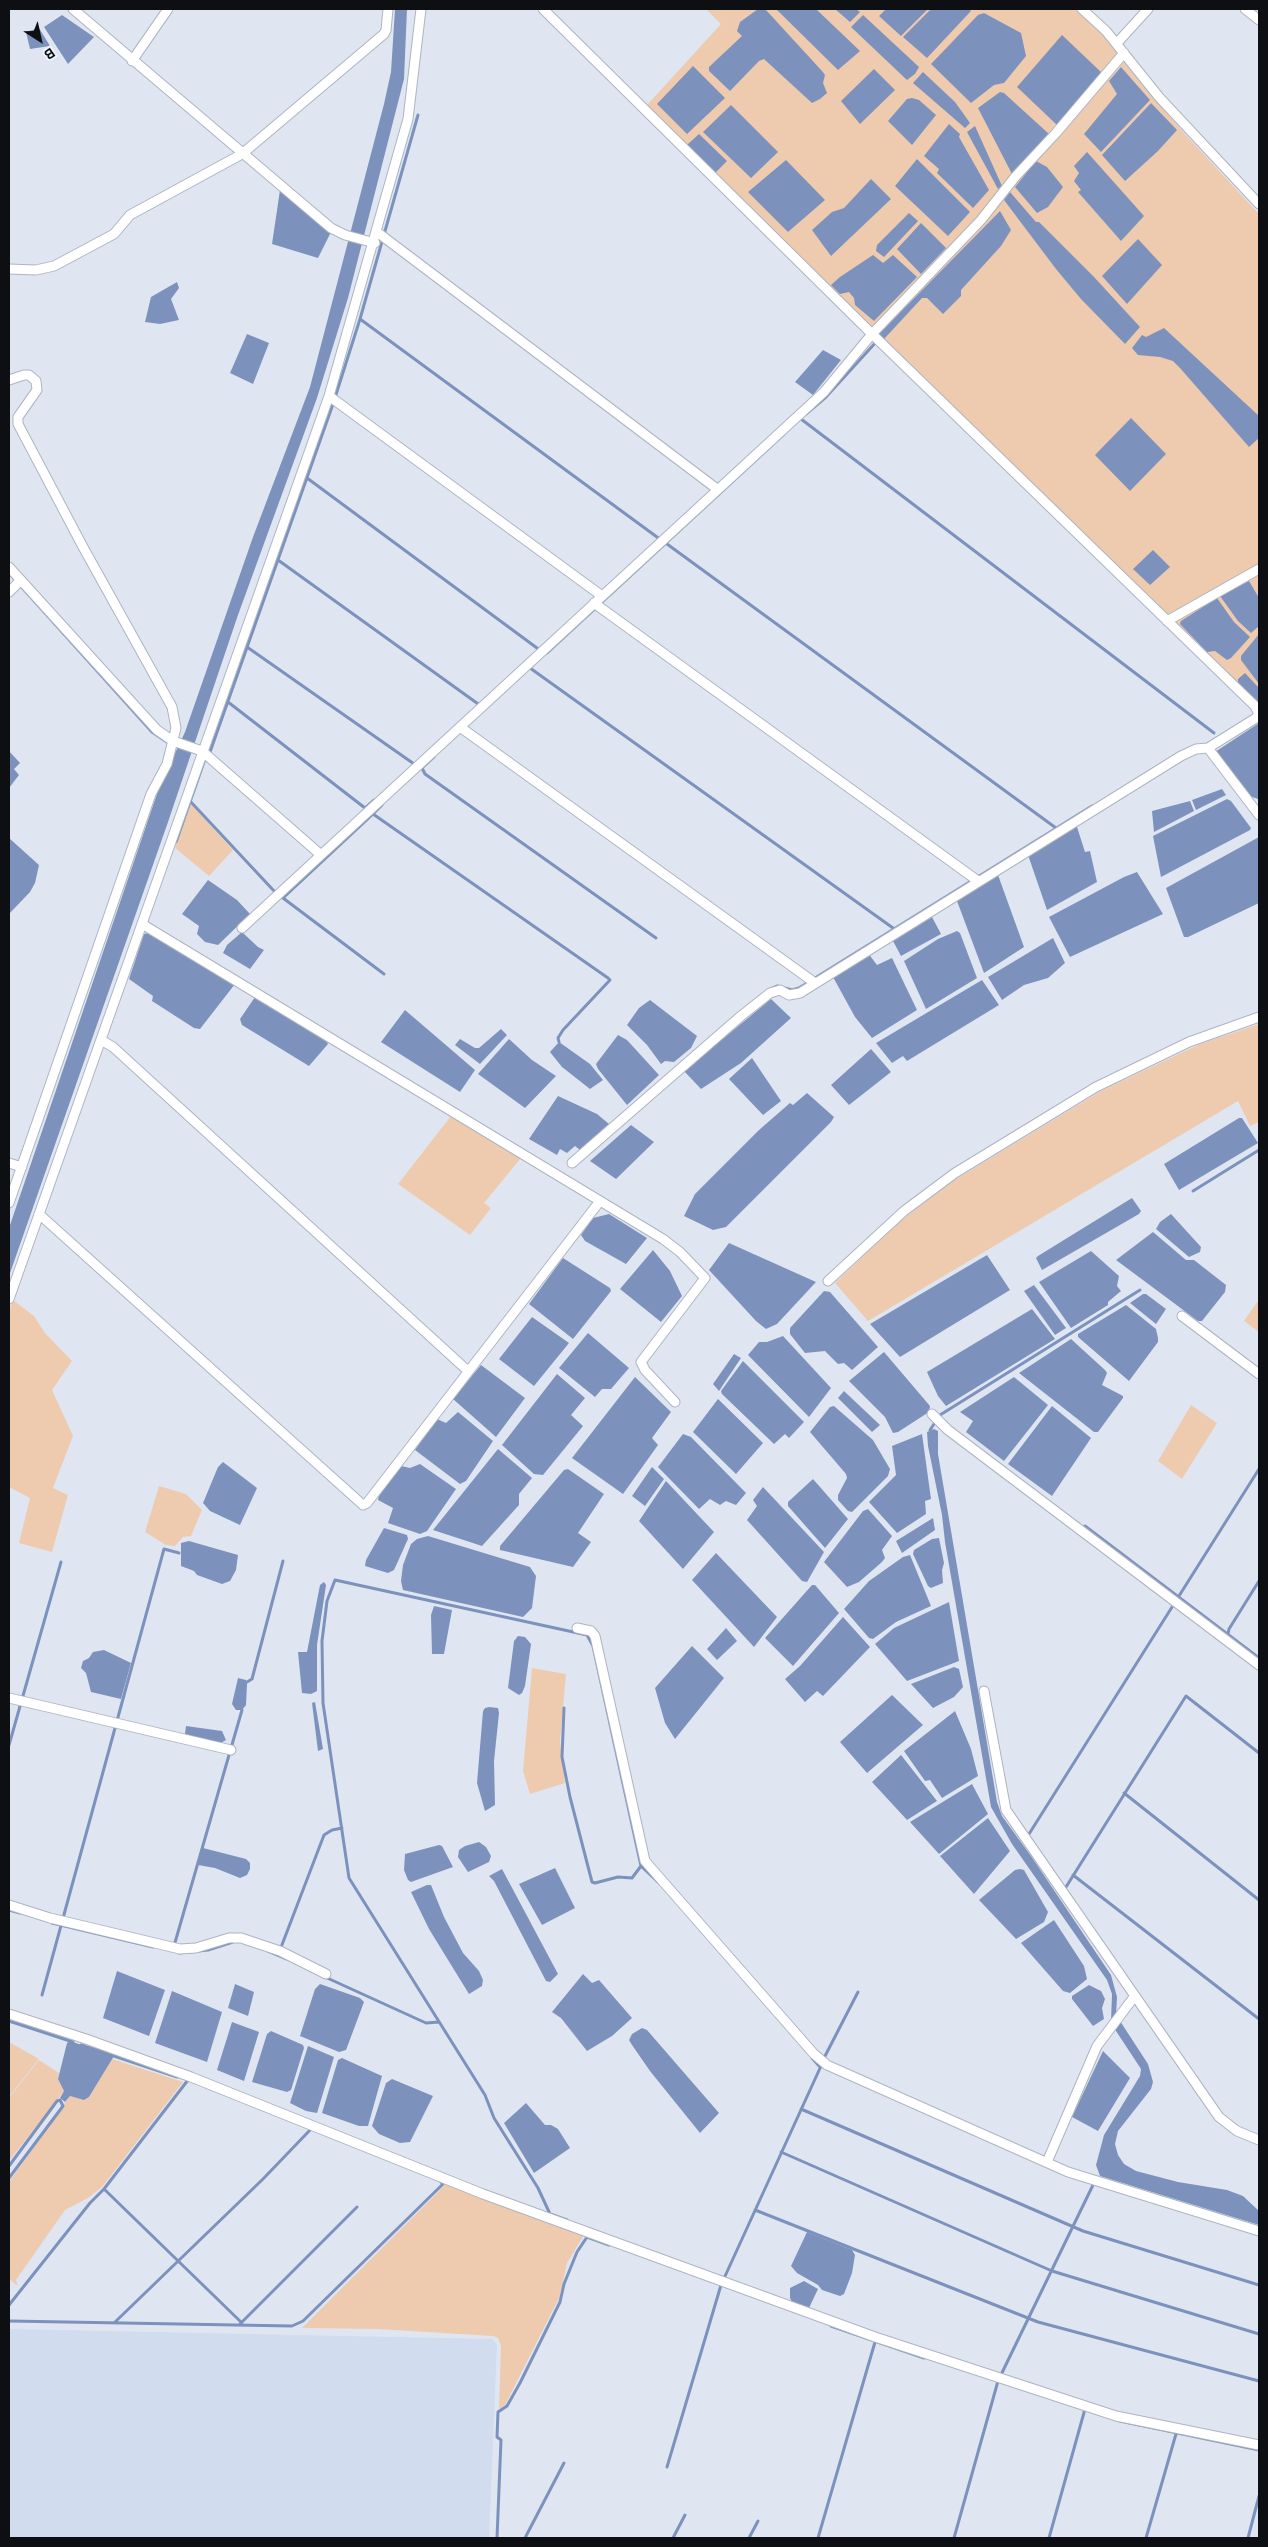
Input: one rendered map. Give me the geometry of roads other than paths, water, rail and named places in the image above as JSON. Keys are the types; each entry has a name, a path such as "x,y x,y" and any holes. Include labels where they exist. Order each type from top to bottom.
{"street":[{"path":"73,9 132,61 332,228 345,235 372,242"},
{"path":"132,61 168,9"},
{"path":"9,269 36,270 54,266 114,234 130,216 242,154 384,34 388,9"},
{"path":"9,1299 142,924 200,749 329,396 372,242 378,232 412,103 421,9"},
{"path":"543,9 872,334 1258,710 1256,718 1208,748 1196,749 1181,756 814,983 795,994 789,995 780,990 770,993 572,1163"},
{"path":"1082,9 1117,43 1159,97 1259,204"},
{"path":"1117,43 1148,9"},
{"path":"1245,9 1259,20"},
{"path":"242,928 824,392 872,334 1000,198 1124,53"},
{"path":"378,232 717,489"},
{"path":"9,380 29,375 36,381 35,394 18,418 18,424 83,547 172,707 176,722 175,742 167,764 151,794 9,1203"},
{"path":"329,396 602,596"},
{"path":"9,567 157,730 175,742 200,749 321,855"},
{"path":"1168,621 1259,569"},
{"path":"9,592 21,580"},
{"path":"594,603 978,881"},
{"path":"460,727 814,983"},
{"path":"1208,748 1259,815"},
{"path":"142,924 673,1246 705,1278 641,1362 645,1370 674,1402"},
{"path":"828,1281 904,1211 955,1173 1087,1092 1190,1042 1259,1017"},
{"path":"100,1040 113,1047 468,1371"},
{"path":"9,1163 22,1167"},
{"path":"39,1214 363,1505 367,1503 600,1201"},
{"path":"1182,1316 1259,1374"},
{"path":"932,1414 948,1430 1259,1664"},
{"path":"577,1628 591,1631 595,1636 643,1854 650,1868 814,2054 827,2065 1098,2183 1259,2231"},
{"path":"984,1691 1006,1810 1219,2117 1237,2131 1259,2140"},
{"path":"9,1698 231,1750"},
{"path":"9,1904 50,1918 180,1949 196,1948 229,1938 241,1938 280,1951 326,1974"},
{"path":"1047,2162 1097,2046 1134,1997"},
{"path":"9,2014 86,2038 191,2077 484,2194 875,2337 1116,2416 1259,2445"}],"water":[{"path":"395,9 407,9 404,79 348,298 317,398 238,615 168,822 9,1276 9,1228 160,785 185,732 253,537 310,387 384,104 391,72"},
{"path":"758,9 766,10 825,75 823,83 827,93 820,99 812,103 764,59 759,61 730,91 709,71 709,67 742,36 737,31 740,22"},
{"path":"776,9 816,9 860,51 838,70"},
{"path":"835,9 856,9 860,12 850,22"},
{"path":"886,9 928,9 901,36 879,16"},
{"path":"931,9 968,9 971,11 927,58 903,37"},
{"path":"984,13 1021,33 1026,56 1004,83 994,85 971,103 931,64 978,15"},
{"path":"62,15 94,37 68,64 44,27"},
{"path":"863,15 919,67 915,74 907,80 851,27"},
{"path":"39,28 50,46 30,49 26,32"},
{"path":"1062,35 1102,73 1057,125 1017,87"},
{"path":"693,66 725,98 687,134 657,104"},
{"path":"1121,67 1150,100 1101,152 1084,134 1117,94 1109,81"},
{"path":"874,69 895,90 860,124 841,101"},
{"path":"923,72 955,102 970,123 965,128 913,83"},
{"path":"1000,92 1004,93 1049,134 1012,174 978,108"},
{"path":"907,99 919,100 936,115 912,145 888,121"},
{"path":"1151,103 1177,130 1158,151 1125,181 1102,155"},
{"path":"731,105 778,152 751,178 703,132"},
{"path":"949,124 960,134 959,137 989,190 973,208 937,173 939,169 924,156"},
{"path":"975,126 1002,186 998,189 967,132"},
{"path":"699,134 727,161 715,173 687,145"},
{"path":"1087,152 1144,216 1121,241 1078,192 1081,190 1074,181 1079,173 1074,166"},
{"path":"917,159 970,212 948,236 895,186"},
{"path":"786,160 825,200 788,232 748,192"},
{"path":"1036,161 1047,167 1063,187 1048,207 1037,213 1015,187"},
{"path":"871,179 891,199 831,256 812,230 832,212 844,208"},
{"path":"280,190 331,232 318,258 272,244"},
{"path":"1010,192 1036,222 1039,222 1094,277 1140,327 1125,344 1081,299 1056,269 1004,200"},
{"path":"1000,211 1011,230 1001,246 961,290 961,296 943,314 927,298 922,298 884,339 881,337 879,334"},
{"path":"909,213 918,221 884,257 876,251 877,245"},
{"path":"921,223 946,248 921,274 897,249"},
{"path":"1138,239 1162,265 1127,304 1102,276"},
{"path":"873,255 883,263 893,255 917,277 874,321 855,305 854,298 849,292 840,294 831,285"},
{"path":"177,282 179,288 171,299 179,320 160,324 145,322 151,297"},
{"path":"1164,328 1259,416 1259,438 1249,447 1173,361 1160,357 1138,355 1132,348 1142,335 1146,337"},
{"path":"247,334 269,343 253,384 230,373"},
{"path":"823,350 841,360 813,395 795,382"},
{"path":"1131,418 1166,454 1130,491 1095,455"},
{"path":"1153,550 1170,567 1150,585 1133,569"},
{"path":"1249,581 1259,598 1259,626 1251,633 1238,621 1220,596"},
{"path":"1217,598 1234,622 1250,637 1227,660 1215,651 1207,652 1180,624 1181,621"},
{"path":"1259,634 1259,684 1241,660 1241,656"},
{"path":"1245,673 1259,688 1259,705 1238,685 1238,679"},
{"path":"1259,723 1258,799 1252,797 1215,752"},
{"path":"9,751 20,763 14,769 19,775 9,788"},
{"path":"1222,789 1226,795 1196,810 1192,800"},
{"path":"1227,799 1231,801 1251,828 1250,830 1161,877 1153,836"},
{"path":"1190,801 1194,811 1154,832 1152,811"},
{"path":"1077,827 1085,852 1090,851 1097,882 1047,910 1028,855"},
{"path":"1259,837 1259,903 1188,937 1184,937 1166,888"},
{"path":"9,838 39,865 35,883 30,892 9,914"},
{"path":"1137,872 1163,914 1070,957 1049,917"},
{"path":"998,875 1024,947 984,973 957,901"},
{"path":"208,880 237,900 250,914 218,945 205,942 197,934 199,926 182,914"},
{"path":"932,917 941,934 901,956 893,941"},
{"path":"957,931 960,933 977,978 926,1009 904,961 938,939"},
{"path":"242,932 264,950 250,969 223,953 227,945"},
{"path":"149,933 235,984 200,1029 194,1028 152,1001 153,996 129,979 144,934"},
{"path":"1053,938 1065,963 1048,978 1024,985 1002,1000 988,977"},
{"path":"868,953 877,965 892,958 917,1010 872,1038 855,1017 833,977"},
{"path":"982,980 999,1005 907,1061 903,1056 892,1063 876,1043"},
{"path":"255,997 327,1042 328,1044 309,1066 242,1025 240,1019"},
{"path":"771,999 791,1018 741,1063 701,1089 684,1071"},
{"path":"650,1000 697,1036 691,1048 674,1062 665,1061 661,1064 647,1045 627,1025 639,1008"},
{"path":"405,1010 475,1070 460,1092 381,1042"},
{"path":"501,1029 507,1035 480,1064 455,1045 460,1039 475,1048 479,1048"},
{"path":"618,1035 627,1040 659,1075 627,1105 596,1064"},
{"path":"509,1039 532,1060 556,1076 525,1108 478,1074"},
{"path":"559,1042 590,1064 603,1080 590,1089 562,1067 550,1052"},
{"path":"871,1049 891,1072 849,1105 831,1085"},
{"path":"752,1058 781,1101 763,1115 729,1079"},
{"path":"807,1093 834,1117 831,1122 726,1227 713,1230 684,1216 695,1194 759,1130 790,1103 793,1105"},
{"path":"558,1096 597,1114 609,1124 580,1150 575,1146 567,1153 560,1149 557,1155 529,1139"},
{"path":"1239,1118 1242,1118 1258,1143 1179,1190 1164,1164"},
{"path":"631,1125 654,1142 616,1179 590,1161"},
{"path":"1132,1198 1141,1211 1139,1214 1042,1270 1036,1258 1038,1256"},
{"path":"609,1214 647,1238 626,1264 585,1241 581,1235 593,1218"},
{"path":"1171,1214 1201,1247 1200,1252 1189,1257 1156,1229 1160,1222"},
{"path":"1153,1232 1186,1260 1194,1260 1226,1285 1225,1292 1202,1321 1198,1321 1116,1260"},
{"path":"729,1243 816,1282 777,1324 766,1329 756,1321 709,1270"},
{"path":"653,1250 670,1271 682,1296 661,1322 620,1289"},
{"path":"1091,1251 1119,1276 1117,1286 1121,1291 1108,1302 1108,1305 1071,1328 1039,1282"},
{"path":"987,1255 1010,1290 900,1357 870,1324"},
{"path":"563,1258 610,1288 611,1291 573,1339 529,1304"},
{"path":"1034,1285 1066,1328 1055,1335 1024,1291"},
{"path":"824,1291 830,1292 878,1347 852,1370 844,1363 838,1364 825,1351 805,1353 790,1334 790,1328"},
{"path":"1146,1294 1166,1309 1156,1324 1130,1303"},
{"path":"1126,1305 1156,1329 1158,1338 1158,1342 1129,1381 1078,1337 1078,1334"},
{"path":"1032,1309 1055,1339 946,1406 938,1396 927,1372"},
{"path":"532,1317 569,1343 534,1386 499,1359"},
{"path":"588,1333 629,1368 611,1389 602,1389 595,1397 559,1368"},
{"path":"783,1336 831,1388 809,1417 748,1355 759,1342 767,1342"},
{"path":"1071,1339 1105,1370 1107,1373 1102,1385 1123,1396 1098,1432 1094,1432 1019,1373"},
{"path":"884,1352 930,1406 929,1412 898,1432 893,1433 885,1417 849,1381"},
{"path":"734,1354 741,1358 719,1391 713,1384"},
{"path":"743,1361 804,1422 789,1438 785,1434 774,1444 722,1394 721,1391"},
{"path":"481,1365 525,1398 496,1437 453,1399"},
{"path":"557,1374 585,1398 571,1415 583,1426 543,1475 534,1474 502,1445"},
{"path":"635,1377 671,1412 652,1438 658,1445 623,1494 572,1458"},
{"path":"1014,1377 1048,1405 1004,1461 966,1432 973,1421 960,1412"},
{"path":"844,1391 880,1425 872,1432 838,1398"},
{"path":"718,1399 763,1443 736,1474 693,1432"},
{"path":"834,1406 873,1440 890,1469 888,1476 852,1512 848,1511 838,1500 838,1495 847,1478 846,1474 810,1432 830,1407"},
{"path":"1052,1406 1091,1438 1052,1496 1008,1464"},
{"path":"458,1412 493,1441 466,1481 460,1484 415,1450 437,1419 446,1423"},
{"path":"934,1429 938,1431 938,1454 997,1802 1002,1816 1111,1975 1117,1997 1116,2015 1111,2021 1112,1994 1107,1980 1012,1844 991,1807 945,1542 942,1515 928,1446 927,1432"},
{"path":"683,1434 691,1437 746,1493 736,1505 726,1501 720,1505 710,1499 699,1509 658,1467"},
{"path":"922,1434 931,1499 925,1501 926,1514 897,1533 869,1502 896,1475 892,1446"},
{"path":"498,1449 532,1478 519,1494 519,1505 482,1546 433,1530"},
{"path":"223,1462 257,1488 240,1525 210,1511 203,1503 218,1467"},
{"path":"420,1464 456,1489 427,1531 420,1534 388,1523 393,1508 378,1500 379,1495 401,1466 410,1468"},
{"path":"652,1467 664,1479 645,1506 632,1496"},
{"path":"568,1469 604,1494 578,1533 591,1542 573,1567 500,1550 500,1546 564,1470"},
{"path":"813,1479 848,1519 825,1548 788,1506 788,1502"},
{"path":"666,1481 714,1532 683,1569 639,1521"},
{"path":"763,1487 824,1552 807,1582 802,1581 747,1520 757,1506 753,1500"},
{"path":"868,1509 892,1536 882,1550 885,1558 882,1562 859,1582 847,1587 824,1562 863,1511"},
{"path":"933,1518 935,1530 902,1553 896,1541"},
{"path":"384,1528 407,1535 408,1539 394,1570 388,1573 365,1566 366,1560"},
{"path":"428,1536 530,1567 536,1576 532,1608 523,1617 403,1590 401,1581 403,1565 411,1544 417,1539"},
{"path":"939,1538 944,1563 942,1570 943,1583 931,1588 928,1586 913,1554 914,1550 932,1539"},
{"path":"189,1541 238,1555 236,1570 230,1581 222,1584 197,1575 194,1571 181,1566 181,1543"},
{"path":"716,1553 777,1617 754,1647 692,1580"},
{"path":"910,1555 931,1606 896,1622 873,1639 869,1638 844,1609 869,1581 903,1557"},
{"path":"324,1582 326,1585 317,1645 317,1691 311,1694 302,1693 298,1652 307,1652 320,1585"},
{"path":"812,1585 815,1585 839,1613 793,1666 765,1638"},
{"path":"949,1602 959,1661 907,1681 875,1644 894,1628"},
{"path":"434,1606 452,1610 444,1654 432,1654 431,1615"},
{"path":"843,1617 870,1647 823,1696 817,1691 805,1702 785,1679 800,1666"},
{"path":"726,1628 737,1641 717,1660 707,1649"},
{"path":"518,1636 525,1637 531,1644 525,1686 519,1695 508,1688 514,1641"},
{"path":"692,1646 724,1678 675,1739 665,1723 655,1688"},
{"path":"104,1650 131,1663 121,1699 91,1692 86,1673 81,1668 83,1661 89,1658 93,1652"},
{"path":"954,1667 959,1669 963,1687 954,1697 933,1708 911,1684"},
{"path":"238,1678 246,1680 247,1684 246,1705 242,1710 236,1710 232,1704"},
{"path":"892,1695 923,1725 867,1773 840,1742"},
{"path":"315,1702 323,1749 318,1751 312,1703"},
{"path":"489,1707 498,1708 499,1713 494,1761 495,1805 485,1811 477,1783 483,1711"},
{"path":"955,1711 971,1749 978,1776 942,1798 930,1780 925,1781 904,1751"},
{"path":"186,1726 222,1731 226,1740 219,1744 189,1736 185,1734"},
{"path":"901,1755 937,1801 907,1820 872,1782"},
{"path":"972,1784 988,1814 939,1854 910,1822"},
{"path":"988,1818 1010,1851 974,1894 940,1856"},
{"path":"479,1842 486,1847 491,1856 489,1862 468,1872 458,1857 459,1850"},
{"path":"439,1845 442,1846 453,1867 411,1882 408,1880 404,1870 405,1854"},
{"path":"203,1848 246,1859 250,1863 247,1875 240,1878 215,1868 198,1865"},
{"path":"555,1868 575,1908 542,1925 519,1884"},
{"path":"502,1869 558,1974 550,1982 546,1981 494,1881 489,1876"},
{"path":"1015,1870 1024,1870 1048,1912 1044,1922 1016,1939 979,1900"},
{"path":"431,1885 444,1917 463,1953 479,1971 483,1980 482,1986 469,1994 429,1929 411,1892"},
{"path":"1054,1920 1084,1966 1087,1979 1070,1993 1063,1991 1021,1943"},
{"path":"117,1971 165,1990 149,2036 103,2018"},
{"path":"583,1974 592,1983 599,1980 632,2018 612,2036 587,2051 561,2018 552,2012"},
{"path":"235,1984 254,1992 248,2016 228,2008"},
{"path":"320,1984 360,1998 364,2002 346,2050 339,2052 300,2036 315,1989"},
{"path":"1089,1985 1101,1991 1105,1999 1102,2008 1104,2019 1093,2026 1072,1999 1072,1996"},
{"path":"172,1991 222,2012 207,2062 155,2043"},
{"path":"1120,2021 1148,2064 1153,2082 1151,2089 1118,2131 1115,2144 1118,2155 1124,2164 1136,2171 1178,2182 1227,2190 1243,2196 1259,2211 1259,2225 1100,2176 1096,2165 1104,2135 1140,2076 1141,2069 1116,2031 1115,2028"},
{"path":"232,2022 259,2032 244,2081 217,2070"},
{"path":"642,2028 647,2030 719,2113 700,2133 650,2071 629,2040 632,2034"},
{"path":"271,2031 303,2045 304,2048 291,2090 287,2092 252,2082 267,2034"},
{"path":"70,2041 114,2056 89,2097 84,2100 70,2096 65,2102 60,2098 64,2091 58,2079 67,2043"},
{"path":"308,2046 334,2057 317,2113 306,2111 290,2103"},
{"path":"1103,2051 1130,2078 1098,2131 1072,2117"},
{"path":"342,2058 382,2076 368,2126 359,2126 322,2113 338,2060"},
{"path":"392,2079 433,2096 410,2142 400,2143 379,2134 372,2126 386,2083"},
{"path":"526,2103 545,2125 551,2125 558,2129 570,2148 534,2173 504,2123"},
{"path":"807,2232 852,2250 855,2255 852,2273 844,2294 840,2296 822,2290 818,2285 797,2273 791,2266"},
{"path":"804,2281 818,2289 809,2308 792,2302 790,2298 790,2288"}],"waterway":[{"path":"176,842 205,759 210,752 333,404 360,319 418,115"},
{"path":"360,319 661,540"},
{"path":"806,414 826,397 877,341"},
{"path":"801,419 1214,733"},
{"path":"547,653 783,435"},
{"path":"307,478 541,651"},
{"path":"667,544 1056,828"},
{"path":"278,560 481,706"},
{"path":"9,573 152,732 167,742"},
{"path":"247,647 417,766"},
{"path":"530,668 893,928"},
{"path":"228,702 365,808 374,800 382,805 373,814 610,980 563,1030 558,1038 559,1042"},
{"path":"434,757 422,768 425,774 656,938"},
{"path":"190,801 275,892 384,974"},
{"path":"768,990 777,986 792,990 799,988 1092,806"},
{"path":"283,898 373,814"},
{"path":"1193,1191 1259,1150"},
{"path":"930,1430 940,1415 1140,1290"},
{"path":"1029,1834 1259,1469"},
{"path":"1085,1526 1259,1658"},
{"path":"42,1995 164,1549 179,1553"},
{"path":"247,1682 252,1679 283,1561"},
{"path":"9,1745 61,1562"},
{"path":"567,2220 550,2214 538,2188 494,2118 485,2095 349,1878 323,1703 322,1641 327,1601 335,1580 587,1635 593,1646 641,1866 658,1882"},
{"path":"1228,1634 1229,1629 1259,1581"},
{"path":"1066,1887 1186,1696 1259,1753"},
{"path":"564,1708 562,1757 570,1797 592,1882 595,1883 618,1877 632,1878 641,1866"},
{"path":"174,1946 242,1710"},
{"path":"1124,1793 1259,1900"},
{"path":"280,1950 324,1835 332,1830 342,1828"},
{"path":"1073,1875 1259,2019"},
{"path":"9,1910 20,1913"},
{"path":"52,1923 153,1947"},
{"path":"179,1953 208,1950 233,1942"},
{"path":"268,1951 287,1959"},
{"path":"325,1977 426,2023 439,2022"},
{"path":"823,2060 858,1992"},
{"path":"9,2021 73,2042"},
{"path":"81,2045 177,2077"},
{"path":"812,2058 820,2067"},
{"path":"667,2467 721,2285 821,2066"},
{"path":"9,2305 90,2203 104,2189 188,2080"},
{"path":"9,2166 57,2101 60,2100 63,2106 9,2178"},
{"path":"801,2109 1083,2231 1259,2285"},
{"path":"114,2323 263,2179 311,2129"},
{"path":"781,2152 1052,2271 1259,2334"},
{"path":"9,2321 292,2326 303,2321 443,2184 439,2180"},
{"path":"954,2538 998,2381 1093,2185"},
{"path":"104,2189 241,2322"},
{"path":"240,2324 357,2207"},
{"path":"755,2210 1038,2322 1259,2381"},
{"path":"497,2538 501,2440 497,2437 498,2412 507,2406 520,2383 560,2302 564,2284 577,2252 587,2237 609,2245"},
{"path":"831,2326 924,2358"},
{"path":"818,2538 875,2342"},
{"path":"1049,2538 1085,2409"},
{"path":"1120,2421 1259,2450"},
{"path":"1146,2538 1176,2434"},
{"path":"525,2538 564,2463"},
{"path":"1248,2538 1259,2496"},
{"path":"673,2538 685,2515"},
{"path":"749,2538 758,2521"}]}
